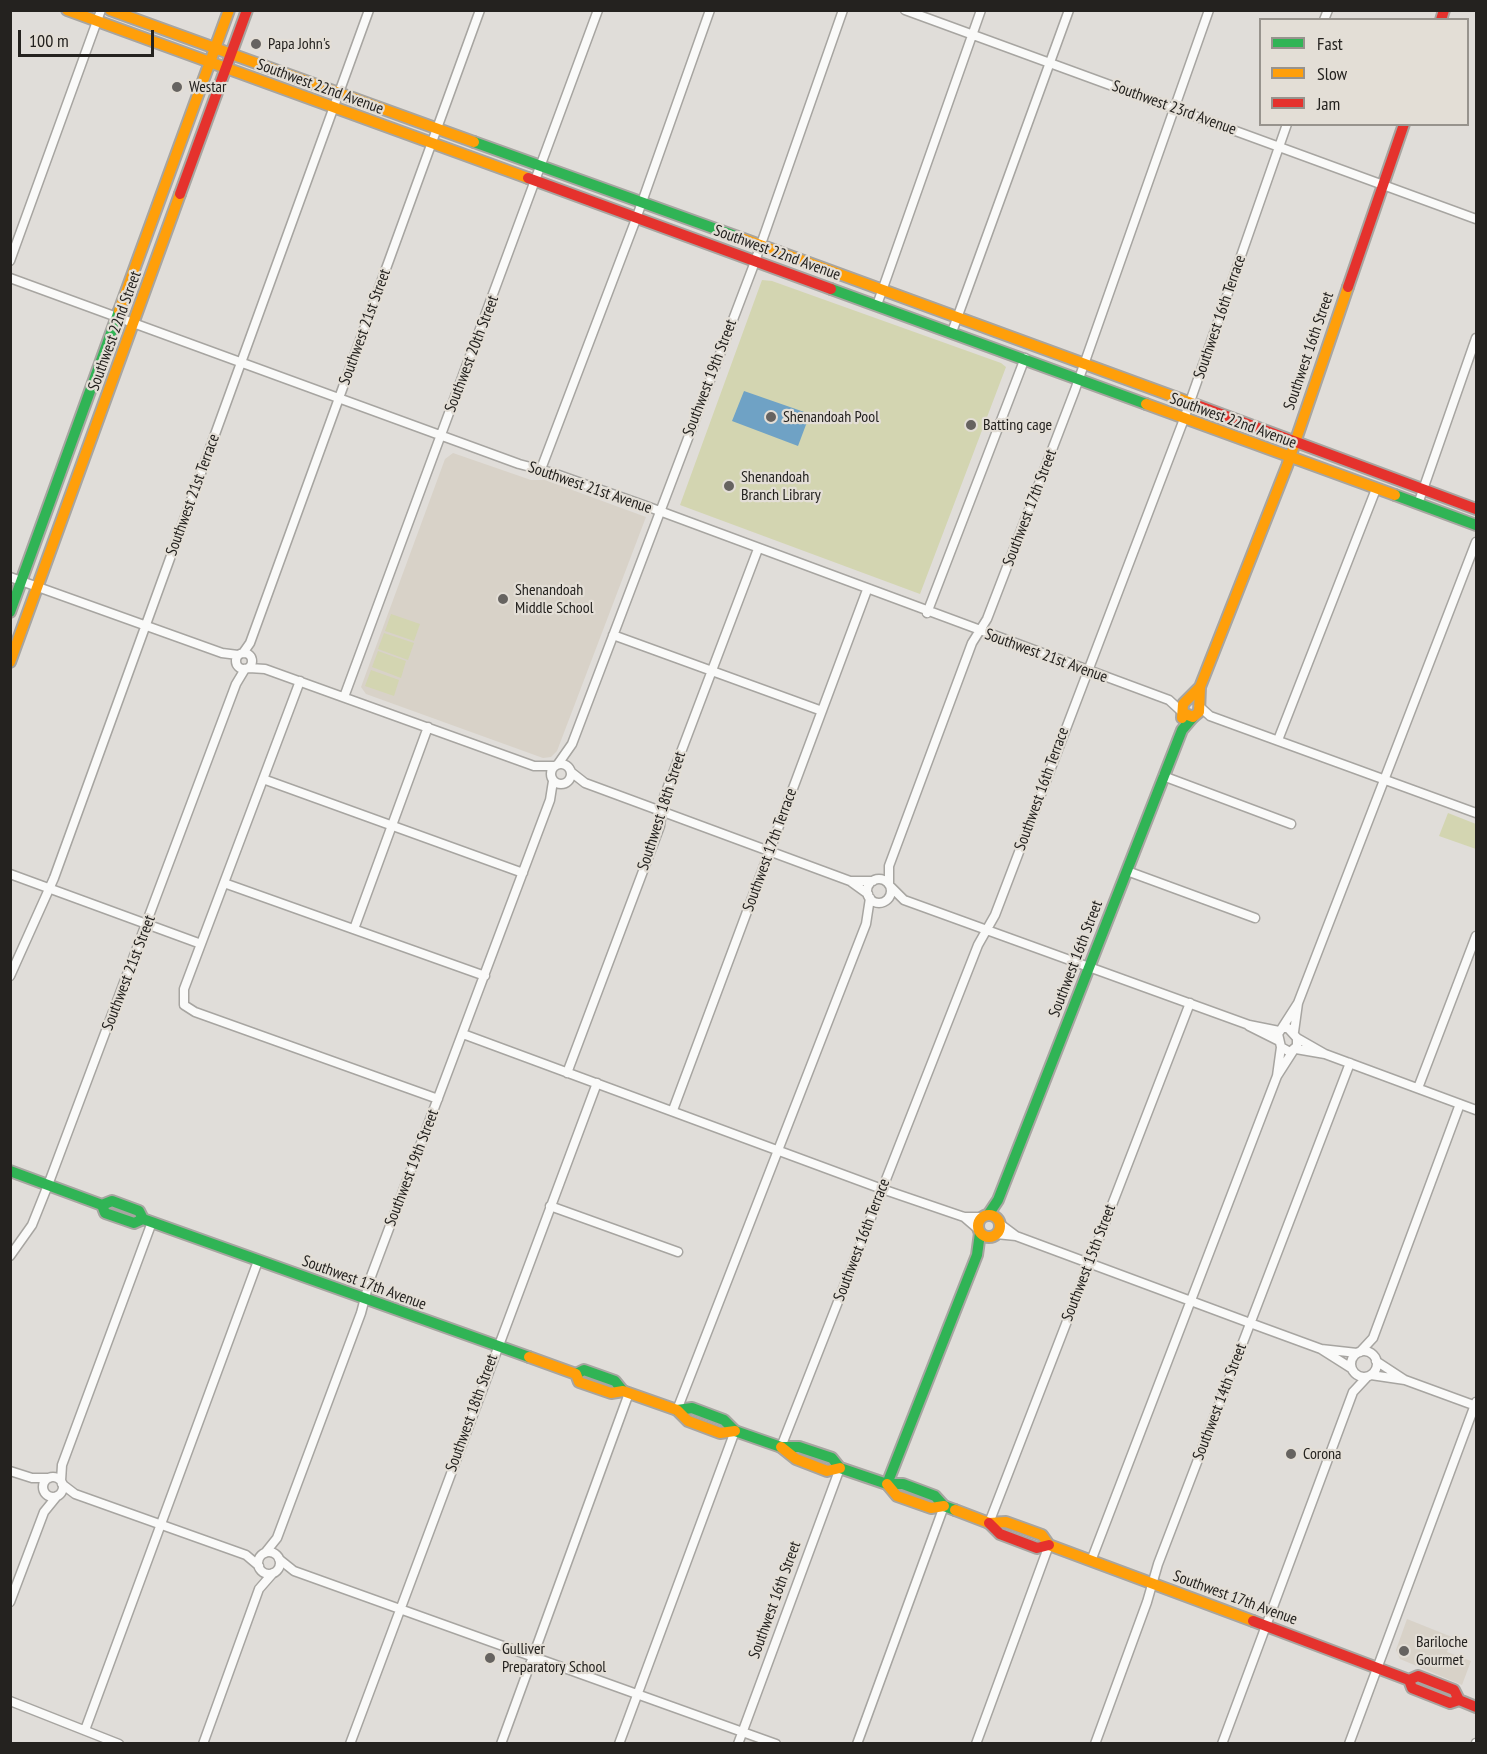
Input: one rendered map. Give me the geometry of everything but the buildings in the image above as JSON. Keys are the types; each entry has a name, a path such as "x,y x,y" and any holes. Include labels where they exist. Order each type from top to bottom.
{"main road":[{"name":"Southwest 22nd Avenue","path":"67,10 99,16 226,69 1024,358 1476,525"},
{"name":"Southwest 22nd Avenue","path":"110,10 958,317 1476,509"},
{"name":"Southwest 22nd Street","path":"10,612 229,10"},
{"name":"Southwest 22nd Street","path":"10,662 247,10"},
{"name":"Southwest 16th Street","path":"887,1484 1163,776 1290,458 1403,126"},
{"name":"Southwest 17th Avenue","path":"10,1172 102,1205 112,1201 139,1210 147,1221 258,1261 576,1374 584,1370 615,1381 626,1392 677,1410 692,1408 724,1420 735,1431 781,1447 799,1447 832,1458 840,1468 887,1484 903,1484 935,1496 944,1506 989,1523 1006,1522 1042,1535 1049,1545 1409,1680 1418,1676 1454,1690 1459,1700 1476,1707"}],"street":[{"name":"Southwest 21st Terrace","path":"10,976 51,888 369,10"},
{"name":"Southwest 21st Street","path":"10,1256 32,1225 148,924 480,10"},
{"name":"Southwest 20th Street","path":"344,697 537,183 598,10"},
{"path":"541,469 636,219 710,10"},
{"name":"Southwest 19th Street","path":"557,765 572,744 614,635 754,261 843,10"},
{"name":"Southwest 23rd Avenue","path":"905,10 1476,219"},
{"path":"877,305 981,10"},
{"path":"952,332 1069,10"},
{"name":"Southwest 17th Street","path":"890,886 889,866 972,643 987,619 1079,379 1209,10"},
{"path":"10,261 99,16"},
{"name":"Southwest 16th Terrace","path":"781,1447 978,945 995,915 1184,419 1286,126"},
{"name":"Southwest 21st Avenue","path":"10,278 519,464 541,469 660,512 927,613 1476,813"},
{"path":"1418,504 1476,338"},
{"path":"927,613 1024,358"},
{"path":"1278,740 1376,489"},
{"path":"1277,1076 1280,1030 1298,1003 1476,542"},
{"name":"Southwest 18th Street","path":"567,1073 660,826 664,797 758,549"},
{"path":"10,577 534,766 552,779 565,783 585,783"},
{"name":"Southwest 17th Terrace","path":"673,1110 867,590"},
{"path":"614,635 822,711"},
{"path":"300,681 184,989 183,1000 186,1007 438,1099"},
{"path":"354,929 429,727"},
{"name":"Southwest 19th Street","path":"570,771 572,744"},
{"path":"552,779 551,771 557,765"},
{"path":"534,766 565,765 585,783 850,880 869,896 883,902 904,900"},
{"path":"565,783 570,771"},
{"path":"1163,776 1291,824"},
{"path":"263,779 523,873"},
{"name":"Southwest 19th Street","path":"264,1553 277,1538 550,800 552,779"},
{"name":"Southwest 19th Street","path":"550,800 565,783"},
{"name":"Southwest 17th Street","path":"875,880 889,866"},
{"path":"1127,871 1255,918"},
{"path":"10,874 201,944"},
{"path":"850,880 875,880 890,886 904,900 1249,1025 1280,1044 1287,1051 1325,1054 1476,1110"},
{"path":"677,1410 868,919 868,887 875,880"},
{"path":"224,883 484,976"},
{"path":"868,919 890,895 890,886"},
{"path":"1418,1088 1476,936"},
{"name":"Southwest 15th Street","path":"989,1523 1190,1003"},
{"path":"1091,1561 1277,1076 1295,1050 1298,1003"},
{"path":"1249,1025 1295,1035 1319,1048 1325,1054"},
{"path":"463,1034 1321,1349 1359,1377 1405,1380 1476,1404 1349,1743"},
{"name":"Southwest 14th Street","path":"1095,1743 1158,1564 1350,1063"},
{"name":"Southwest 18th Street","path":"350,1743 597,1083"},
{"path":"1222,1743 1353,1392 1352,1360 1373,1338 1460,1104"},
{"path":"550,1206 678,1252"},
{"path":"10,1602 44,1512 58,1495 62,1465 147,1221"},
{"path":"85,1730 258,1261"},
{"path":"1353,1392 1376,1369 1373,1338"},
{"path":"1321,1349 1368,1352 1405,1380"},
{"path":"501,1743 626,1392"},
{"path":"619,1743 735,1431"},
{"path":"44,1512 44,1483 62,1465"},
{"name":"Southwest 16th Street","path":"738,1743 840,1468"},
{"path":"10,1471 32,1478 50,1478 75,1494 246,1555 266,1573 294,1571"},
{"path":"32,1478 50,1496 75,1494"},
{"path":"857,1743 944,1506"},
{"name":"Southwest 19th Street","path":"277,1538 278,1558"},
{"path":"976,1743 1049,1545"},
{"path":"246,1555 272,1552 294,1571 776,1743"},
{"path":"203,1743 259,1589 259,1567 264,1553"},
{"path":"259,1589 279,1566 278,1558"},
{"path":"10,1701 118,1743"}],"shaded area":[{"name":"Shenandoah Middle School","path":"453,453 531,480 545,480 646,517 557,751 551,757 543,758 366,694 361,687 445,459"},
{"path":"1407,1619 1452,1637 1447,1652 1471,1661 1462,1685 1400,1659 1396,1650"}],"green space":[{"path":"762,280 772,281 1001,363 1006,367 920,594 680,505"},
{"path":"391,614 420,624 414,641 385,631"},
{"path":"384,633 414,643 408,660 378,649"},
{"path":"378,651 406,661 401,678 372,667"},
{"path":"371,670 399,680 394,696 365,686"},
{"path":"1448,813 1476,824 1476,849 1439,836"}],"water":[{"name":"Shenandoah Pool","path":"744,391 810,414 798,446 732,421"}],"traffic: fast":[{"path":"474,142 741,238"},
{"path":"831,289 1146,404"},
{"path":"10,612 119,311"},
{"path":"1395,495 1476,525"},
{"path":"988,1215 998,1200 1182,730 1193,717"},
{"path":"10,1171 102,1205 112,1201 139,1211 143,1219"},
{"path":"102,1205 105,1213 134,1223 143,1219 529,1357"},
{"path":"887,1484 977,1255 980,1233"},
{"path":"576,1374 584,1370 615,1381 623,1391"},
{"path":"677,1410 692,1408 724,1420 735,1431 781,1447 799,1447 832,1458 840,1468 887,1484 903,1484 935,1496 944,1506 955,1510"}],"traffic: slow":[{"path":"67,10 528,178"},
{"path":"110,10 474,142"},
{"path":"119,311 229,10"},
{"path":"10,662 180,194"},
{"path":"741,238 1194,404"},
{"path":"1183,713 1193,717 1199,712 1200,687 1287,466 1348,287"},
{"path":"1146,404 1395,495"},
{"path":"1182,718 1183,704 1200,687"},
{"path":"989,1215 997,1218 1000,1226 997,1234 989,1237 981,1234 978,1226 981,1218 989,1215"},
{"path":"529,1357 576,1374 579,1382 611,1393 623,1391 677,1410 688,1421 720,1433 735,1431"},
{"path":"781,1447 796,1459 827,1471 840,1468"},
{"path":"887,1484 897,1496 931,1508 944,1506"},
{"path":"955,1510 989,1523 1006,1522 1042,1535 1049,1545 1253,1621"}],"traffic: jam":[{"path":"180,194 247,10"},
{"path":"1442,18 1444,10"},
{"path":"1348,287 1403,126"},
{"path":"528,178 831,289"},
{"path":"1194,404 1476,509"},
{"path":"989,1523 1000,1534 1037,1548 1049,1545"},
{"path":"1253,1621 1409,1680 1418,1676 1454,1690 1459,1700 1476,1707"},
{"path":"1409,1680 1412,1688 1450,1703 1459,1700"}],"place":[{"name":"Papa John's","path":"256,44"},
{"name":"Westar","path":"177,87"},
{"name":"Shenandoah Pool","path":"771,417"},
{"name":"Batting cage","path":"971,425"},
{"name":"Shenandoah Branch Library","path":"729,486"},
{"name":"Shenandoah Middle School","path":"503,599"},
{"name":"Corona","path":"1291,1454"},
{"name":"Bariloche Gourmet","path":"1404,1651"},
{"name":"Gulliver Preparatory School","path":"490,1658"}]}
